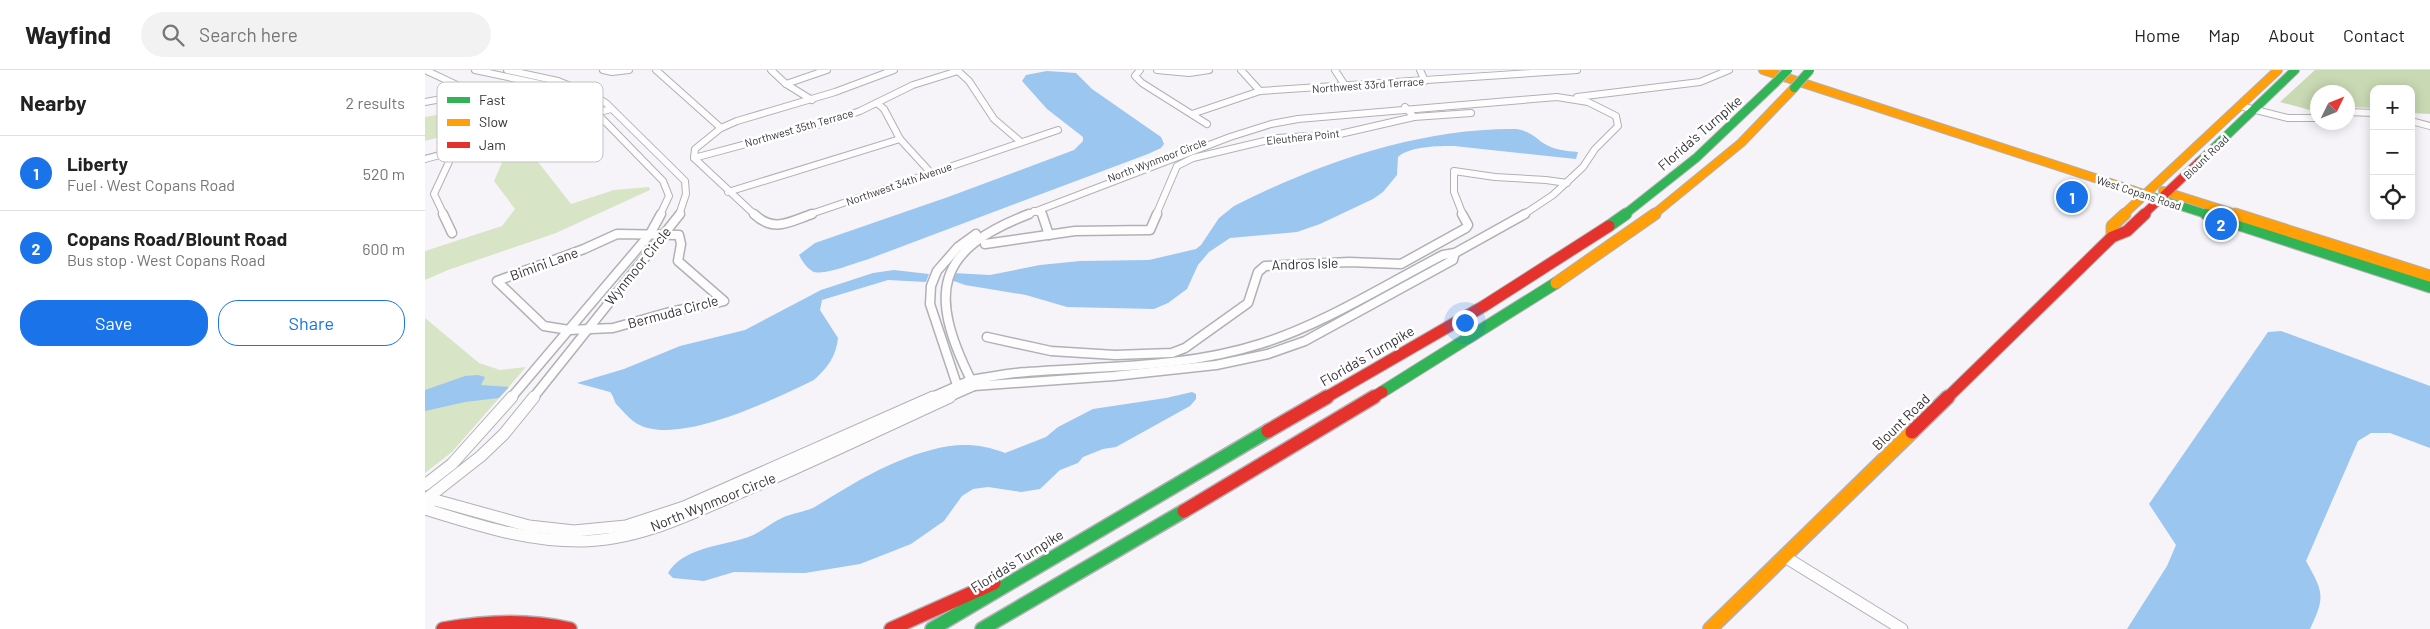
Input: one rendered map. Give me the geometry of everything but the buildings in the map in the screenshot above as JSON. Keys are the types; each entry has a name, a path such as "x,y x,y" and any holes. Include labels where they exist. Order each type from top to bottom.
{"main road":[{"name":"West Copans Road","path":"1763,70 1902,112 2149,191 2430,287"},
{"path":"1771,70 1889,106 1902,112"},
{"name":"West Copans Road","path":"1787,70 1902,112 1983,133 2149,191"},
{"name":"Florida's Turnpike","path":"931,629 984,600 1055,555 1514,288 1611,224 1699,158 1747,115 1787,70"},
{"path":"982,629 1112,554 1530,302 1634,231 1718,164 1768,120 1810,70"},
{"name":"Blount Road","path":"2112,237 2113,226 2278,70"},
{"name":"Blount Road","path":"1710,629 2112,237 2127,231 2295,70"},
{"name":"West Copans Road","path":"2164,196 2430,276"},
{"path":"891,629 1055,555"},
{"path":"443,629 478,622 509,619 551,623 570,629"}],"street":[{"path":"425,70 454,82"},
{"name":"Wynmoor Circle","path":"475,70 535,82"},
{"name":"Wynmoor Circle","path":"507,70 563,82"},
{"path":"603,70 612,72 629,70"},
{"path":"655,70 663,74 721,128"},
{"path":"771,70 786,84 812,100"},
{"path":"786,84 827,70"},
{"path":"894,70 812,100 721,128 695,149 694,158 728,192 900,139"},
{"path":"957,70 969,81 994,119 1021,142"},
{"name":"Northwest 35th Terrace","path":"694,158 832,121 877,103 913,85 957,70"},
{"path":"1140,70 1135,76 1142,83 1207,124"},
{"path":"1157,70 1189,73 1209,70"},
{"path":"1241,70 1260,92"},
{"path":"1335,70 1346,87"},
{"path":"1420,70 1425,81"},
{"name":"Northwest 33rd Terrace","path":"1192,114 1260,92 1425,81 1505,73 1577,70"},
{"path":"1574,98 1700,82 1729,70"},
{"path":"535,82 546,78"},
{"name":"North Wynmoor Circle","path":"425,502 435,500 529,526 574,530 626,526 683,507 972,383 1216,365 1268,354 1305,341 1453,260 1455,253 1519,218 1567,183 1583,167 1595,149 1618,126 1616,116 1597,104 1574,98 1406,108 1319,116 1271,124 1182,153 982,229 958,247 937,270 931,286 930,304 958,388"},
{"name":"Wynmoor Circle","path":"425,502 504,434 679,216 686,200 687,188 685,180 603,102"},
{"path":"877,103 884,109 900,139 931,173"},
{"path":"2240,106 2289,118 2310,119"},
{"path":"1406,108 1414,117"},
{"path":"603,111 611,109"},
{"path":"2355,112 2370,113"},
{"name":"Eleuthera Point","path":"985,244 1075,231 1150,230 1177,166 1193,158 1277,138 1340,134 1414,117 1471,113"},
{"name":"Wynmoor Circle","path":"425,485 452,464 481,433 650,234 665,207 669,196 663,181 603,119"},
{"path":"2415,122 2430,126"},
{"name":"Northwest 34th Avenue","path":"728,192 762,222 777,226 1058,130"},
{"path":"1182,153 1193,158"},
{"path":"449,162 435,194 452,233"},
{"name":"Andros Isle","path":"987,336 1051,351 1121,355 1172,353 1185,348 1248,303 1258,272 1265,266 1349,262 1401,264 1466,228 1468,224 1459,208 1454,191 1454,171 1462,170 1485,176 1546,178 1567,183"},
{"path":"1032,210 1042,213 1049,235"},
{"name":"North Wynmoor Circle","path":"972,383 955,344 946,310 945,285 961,252 987,233 1032,210"},
{"name":"Bimini Lane","path":"569,330 544,326 497,281 584,249 617,234 650,234"},
{"name":"Bermuda Circle","path":"569,330 613,328 640,322 670,312 724,301 678,261 681,244 679,235 650,234"},
{"path":"1435,245 1455,253"},
{"path":"1115,372 1121,355"},
{"name":"North Wynmoor Circle","path":"425,509 492,530 533,538 582,541 639,533 688,515 765,482 958,388"},
{"path":"1785,557 1902,629"}],"green space":[{"path":"2315,70 2430,70 2430,114 2415,113 2415,85 2370,85 2370,108 2355,107 2355,85 2310,85 2310,110 2280,102"},
{"path":"437,115 437,138 425,141 425,117"},
{"path":"502,162 538,162 571,204 614,190 649,187 650,190 556,233 448,270 425,280 425,251 502,226 515,209 494,181"},
{"path":"425,318 479,363 500,370 526,367 452,452 425,473"}],"water":[{"path":"1047,71 1076,73 1092,89 1161,137 1164,144 1161,148 1148,154 866,260 823,272 812,271 804,264 799,255 815,243 948,197 1074,150 1083,141 1083,137 1047,109 1022,81 1026,75"},
{"path":"1516,129 1528,132 1551,147 1578,152 1576,159 1454,146 1424,147 1403,153 1398,157 1397,175 1383,192 1373,199 1320,224 1297,232 1230,238 1209,252 1198,265 1187,289 1168,303 1154,309 1067,307 1026,295 965,285 951,280 953,273 990,275 1040,265 1080,261 1149,260 1196,249 1201,245 1219,218 1234,206 1335,162 1407,142 1443,135 1480,130"},
{"path":"894,270 929,274 926,282 888,280 822,300 820,310 838,338 835,351 827,366 814,380 750,409 697,426 672,430 650,429 633,421 616,404 610,392 577,383 624,369 680,346 745,330 821,290 873,273"},
{"path":"2281,331 2430,386 2430,448 2390,433 2371,433 2358,441 2306,561 2319,587 2320,594 2319,609 2310,629 2127,629 2167,566 2176,545 2149,504 2268,332"},
{"path":"478,375 485,377 481,385 509,387 499,398 465,402 425,411 425,390 465,376"},
{"path":"1192,392 1196,394 1196,399 1190,406 1116,447 1103,449 1083,457 1078,463 1060,470 1040,489 1021,492 988,487 973,489 962,496 944,521 911,544 860,564 805,573 734,572 704,581 673,578 668,573 674,565 691,554 753,535 782,518 814,507 872,473 901,460 941,448 959,445 986,447 1005,453 1046,437 1058,427 1093,409 1166,398"}],"traffic: fast":[{"path":"1776,82 1788,70"},
{"path":"1794,88 1810,70"},
{"path":"2199,162 2295,70"},
{"path":"1609,226 1654,193 1696,158 1776,82"},
{"path":"2150,196 2430,287"},
{"path":"1382,392 1556,283"},
{"path":"932,629 1268,431"},
{"path":"982,629 1184,511"}],"traffic: slow":[{"path":"1763,70 2150,196"},
{"path":"2112,237 2112,226 2278,70"},
{"path":"1556,283 1651,217 1712,169 1741,143 1794,88"},
{"path":"2163,191 2430,276"},
{"path":"1710,629 1912,432"}],"traffic: jam":[{"path":"1912,432 2112,237 2127,231 2199,162"},
{"path":"1268,431 1484,306 1609,226"},
{"path":"1184,511 1382,392"},
{"path":"891,629 994,583"},
{"path":"443,629 506,621 522,621 570,629"}],"place":[{"name":"Liberty","path":"2072,197"},
{"name":"Copans Road/Blount Road","path":"2221,224"}]}
